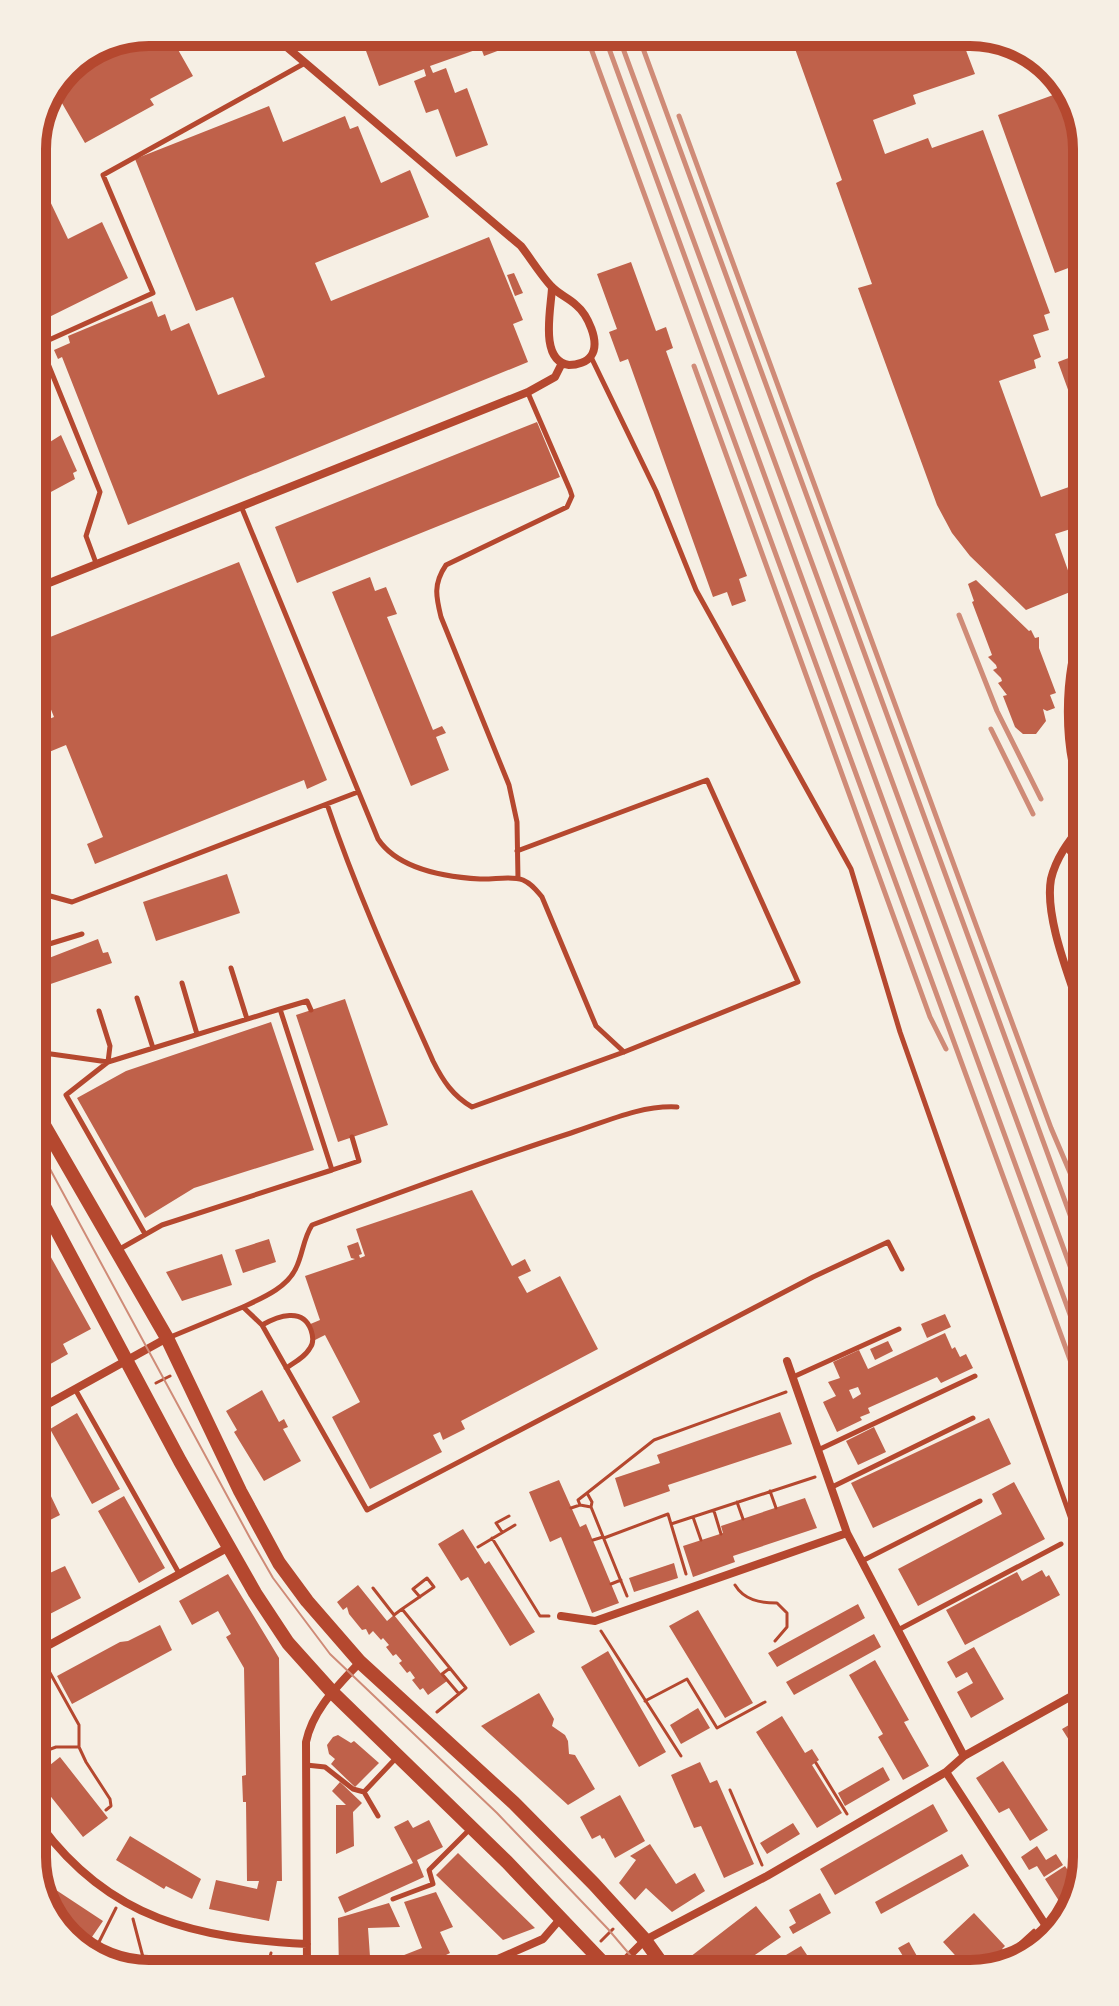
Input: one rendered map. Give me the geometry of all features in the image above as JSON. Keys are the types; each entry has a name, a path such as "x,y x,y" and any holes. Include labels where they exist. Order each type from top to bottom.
{"main road":[{"path":"46,1128 167,1338 240,1491 279,1563 332,1633 514,1803 645,1940 659,1960"},
{"path":"46,1210 229,1547 288,1643 332,1692 600,1960"}],"street":[{"path":"285,46 521,246 552,288 577,305 594,338 591,357 578,365 562,363 555,358 549,344 552,288"},
{"path":"46,584 528,392 555,377 562,363"},
{"path":"1073,836 1064,847 1052,879 1050,909 1073,986"},
{"path":"46,1405 167,1338"},
{"path":"787,1361 847,1533 964,1756"},
{"path":"561,1616 595,1621 847,1533"},
{"path":"46,1650 229,1547"},
{"path":"307,1960 306,1742 310,1724 332,1692 360,1662"},
{"path":"625,1960 645,1940 767,1876 946,1772 964,1756 1073,1695"},
{"path":"946,1772 1046,1927"},
{"path":"46,1832 77,1868 131,1908 199,1932 307,1944"},
{"path":"496,1960 543,1939 561,1918"}],"lane":[{"path":"46,341 153,293 103,175 305,63"},
{"path":"591,357 656,491 696,590 851,869 900,1032 1073,1525"},
{"path":"46,359 100,492 86,536 97,565"},
{"path":"518,879 517,822 509,785 435,595 436,583 446,565 567,507 572,496 570,490 528,392"},
{"path":"240,505 358,792 385,849 422,869 480,879 527,881 542,897 596,1026 624,1052"},
{"path":"1073,646 1068,671 1068,734 1073,778"},
{"path":"327,804 377,938 442,1080 459,1099 472,1107 624,1052 798,982 707,780 517,851"},
{"path":"46,895 72,902 358,792"},
{"path":"1064,847 1073,856"},
{"path":"46,945 82,934"},
{"path":"231,968 247,1019"},
{"path":"182,983 197,1034"},
{"path":"137,998 153,1048"},
{"path":"145,1234 66,1095 108,1062 307,1001 311,1010"},
{"path":"280,1009 332,1170"},
{"path":"99,1011 110,1046 108,1062"},
{"path":"46,1053 108,1062"},
{"path":"167,1338 272,1293 295,1270 304,1238 312,1225 478,1163 655,1105 677,1107"},
{"path":"117,1250 162,1225 359,1161 352,1137"},
{"path":"243,1307 262,1325 367,1510 813,1277 888,1242 902,1269"},
{"path":"262,1325 282,1315 294,1315 310,1327 312,1347 286,1368"},
{"path":"793,1377 899,1329"},
{"path":"818,1450 975,1376"},
{"path":"75,1388 180,1575"},
{"path":"831,1487 973,1418"},
{"path":"861,1561 980,1501"},
{"path":"897,1630 1061,1544"},
{"path":"364,1792 397,1756"},
{"path":"306,1765 325,1767 353,1789 364,1792 378,1816"},
{"path":"393,1899 433,1884 429,1870 471,1828"}],"path":[{"path":"142,1390 183,1370"},
{"path":"580,1505 578,1500 654,1440 797,1388"},
{"path":"671,1524 826,1473"},
{"path":"770,1491 776,1508"},
{"path":"587,1493 632,1609"},
{"path":"737,1502 743,1519"},
{"path":"571,1508 580,1505 591,1507"},
{"path":"714,1510 721,1534"},
{"path":"593,1540 668,1514 690,1588"},
{"path":"502,1532 496,1523 509,1516"},
{"path":"693,1517 701,1540"},
{"path":"673,1533 680,1521"},
{"path":"478,1547 515,1525"},
{"path":"492,1538 540,1616 561,1616"},
{"path":"728,1574 741,1595 761,1603 777,1603 787,1613 787,1627 775,1641"},
{"path":"394,1615 402,1609 420,1597 434,1587 427,1578 413,1589 420,1597"},
{"path":"611,1584 621,1580"},
{"path":"373,1588 394,1615 409,1617"},
{"path":"402,1609 466,1688 425,1721"},
{"path":"595,1621 681,1756"},
{"path":"46,1664 79,1725 79,1747 110,1799 111,1806 106,1810"},
{"path":"450,1668 442,1674 459,1694"},
{"path":"645,1701 687,1679 717,1728 765,1702"},
{"path":"447,1704 454,1688"},
{"path":"46,1751 56,1747 79,1747"},
{"path":"816,1763 854,1825"},
{"path":"730,1790 767,1876"},
{"path":"97,1946 119,1901"},
{"path":"131,1908 144,1960"},
{"path":"591,1951 625,1919"},
{"path":"1011,1951 1043,1922"},
{"path":"269,1960 274,1942"}],"building":[{"path":"176,46 193,76 150,99 154,105 85,143 59,99 76,76 109,54 129,48"},
{"path":"364,46 498,46 500,50 484,56 481,48 430,66 433,73 446,68 455,93 467,88 488,145 456,157 438,109 426,113 414,81 426,76 424,69 379,86"},
{"path":"794,46 964,46 975,74 913,95 916,104 873,120 885,154 928,138 932,148 983,130 1050,313 1044,315 1049,330 1033,335 1041,357 1034,360 1036,368 999,381 1041,497 1073,486 1073,528 1055,534 1073,591 1026,610 970,556 952,533 937,505 858,288 872,284 836,183 842,180"},
{"path":"1057,94 1062,103 1070,122 1073,149 1073,266 1055,273 998,115"},
{"path":"269,106 283,142 345,116 350,129 358,126 381,183 410,170 429,217 315,263 331,301 489,237 523,320 513,324 528,362 128,525 62,357 58,359 54,350 70,343 68,336 152,301 158,317 165,314 171,331 189,323 218,395 265,377 233,297 196,311 135,159"},
{"path":"46,193 68,239 102,222 128,278 46,319"},
{"path":"631,262 656,331 666,327 673,348 666,351 747,576 739,579 746,601 732,606 727,592 713,597 628,359 620,362 609,332 617,329 597,274"},
{"path":"514,273 523,293 515,296 507,275"},
{"path":"1073,356 1073,403 1058,362"},
{"path":"537,422 560,477 297,583 275,527"},
{"path":"61,435 77,471 73,473 75,479 49,493 46,484 46,444"},
{"path":"239,562 327,780 307,789 304,780 95,864 87,844 103,837 66,745 49,752 46,745 46,720 54,717 46,697 46,639"},
{"path":"370,577 375,591 386,587 397,614 387,617 433,730 442,726 446,733 436,737 449,770 411,786 332,592"},
{"path":"976,580 1031,630 1035,638 1039,637 1039,648 1056,693 1050,695 1055,708 1043,709 1046,721 1036,734 1023,734 1015,727 1003,696 1007,695 998,683 1002,681 1001,678 993,670 997,668 996,665 988,657 992,655 972,602 968,584"},
{"path":"227,874 240,913 156,941 143,902"},
{"path":"98,939 103,953 108,952 112,963 46,986 46,959"},
{"path":"345,999 388,1125 338,1142 296,1015"},
{"path":"271,1022 314,1150 194,1188 145,1218 77,1098 126,1071"},
{"path":"472,1190 512,1266 525,1259 531,1271 518,1277 527,1293 560,1276 598,1349 461,1421 465,1429 443,1440 440,1432 433,1435 442,1452 370,1489 332,1417 360,1402 325,1335 315,1340 308,1325 320,1320 305,1276 355,1259 351,1258 347,1246 358,1242 362,1254 360,1258 365,1256 356,1229"},
{"path":"269,1239 276,1262 243,1273 235,1250"},
{"path":"46,1248 91,1329 63,1344 68,1354 46,1366"},
{"path":"222,1254 232,1285 182,1301 166,1272"},
{"path":"945,1314 951,1327 927,1338 921,1324"},
{"path":"945,1333 952,1349 955,1347 960,1357 966,1354 973,1368 941,1383 937,1377 868,1408 870,1413 860,1417 862,1420 837,1432 823,1402 836,1396 828,1382 840,1378 833,1362 859,1350 868,1369","holes":["858,1387 861,1394 853,1399 849,1390"]},
{"path":"888,1341 893,1351 875,1360 870,1349"},
{"path":"262,1390 279,1422 284,1419 288,1427 283,1429 301,1461 264,1481 234,1432 237,1430 226,1411"},
{"path":"780,1412 792,1444 668,1485 670,1491 624,1507 615,1478 660,1463 657,1455"},
{"path":"77,1413 120,1489 92,1504 50,1429"},
{"path":"989,1418 1011,1464 873,1528 851,1483"},
{"path":"874,1427 886,1452 858,1465 846,1441"},
{"path":"559,1480 580,1527 586,1524 619,1603 592,1613 561,1537 550,1542 529,1492"},
{"path":"1014,1482 1045,1539 918,1606 898,1569 1002,1514 992,1494"},
{"path":"46,1491 60,1515 50,1520 46,1512"},
{"path":"124,1496 165,1568 139,1583 98,1511"},
{"path":"805,1498 817,1528 733,1556 735,1562 693,1577 683,1546 723,1533 721,1526"},
{"path":"463,1529 485,1564 489,1561 535,1632 510,1646 468,1577 461,1581 438,1544"},
{"path":"674,1563 678,1578 634,1592 629,1578"},
{"path":"65,1566 81,1598 46,1616 46,1575"},
{"path":"1042,1570 1046,1577 1049,1575 1060,1595 965,1645 946,1610 1017,1572 1022,1581"},
{"path":"228,1574 279,1658 282,1881 277,1881 269,1921 209,1909 216,1880 257,1889 259,1881 247,1881 246,1802 243,1802 242,1776 246,1775 244,1668 226,1637 231,1634 218,1611 192,1625 179,1601"},
{"path":"358,1585 387,1621 394,1615 447,1681 428,1695 423,1688 420,1690 412,1680 415,1678 399,1663 402,1661 396,1654 393,1656 383,1638 381,1640 373,1631 369,1635 349,1614 347,1607 343,1610 337,1602"},
{"path":"858,1604 865,1618 777,1667 768,1653"},
{"path":"698,1610 753,1703 725,1718 669,1626"},
{"path":"160,1625 172,1650 72,1704 57,1676 120,1642"},
{"path":"874,1634 881,1647 794,1695 786,1682"},
{"path":"974,1647 1004,1699 971,1718 957,1692 973,1683 967,1672 956,1678 947,1662"},
{"path":"608,1651 666,1752 639,1767 581,1667"},
{"path":"875,1660 909,1720 904,1722 929,1766 903,1780 878,1737 883,1734 849,1675"},
{"path":"539,1693 554,1719 552,1726 565,1735 569,1754 575,1755 595,1789 568,1805 481,1726"},
{"path":"698,1708 710,1728 681,1744 670,1725"},
{"path":"782,1716 805,1753 812,1749 819,1760 812,1765 842,1813 817,1828 756,1732"},
{"path":"1073,1723 1073,1746 1062,1729"},
{"path":"338,1735 351,1743 354,1741 379,1763 355,1787 331,1764 335,1759 329,1754 327,1745"},
{"path":"60,1757 108,1818 83,1837 46,1791 46,1768"},
{"path":"1003,1761 1048,1830 1030,1841 1009,1808 999,1813 976,1778"},
{"path":"700,1762 710,1783 717,1780 754,1864 724,1878 701,1826 694,1828 671,1775"},
{"path":"883,1767 890,1780 845,1806 838,1793"},
{"path":"340,1782 362,1803 353,1812 354,1846 336,1854 336,1805 346,1805 332,1791"},
{"path":"620,1795 645,1841 615,1858 604,1838 600,1835 592,1839 580,1817"},
{"path":"933,1804 948,1831 835,1895 820,1869"},
{"path":"408,1820 413,1828 429,1820 443,1847 417,1860 424,1877 345,1913 338,1897 413,1863 394,1827"},
{"path":"793,1823 800,1834 767,1854 760,1843"},
{"path":"130,1836 201,1879 192,1899 166,1886 164,1889 116,1860"},
{"path":"650,1844 676,1884 695,1873 705,1891 672,1912 646,1888 635,1900 619,1883 636,1860 630,1856"},
{"path":"1037,1846 1046,1860 1056,1854 1063,1865 1044,1877 1037,1866 1029,1870 1021,1857"},
{"path":"458,1853 535,1928 503,1940 436,1875"},
{"path":"962,1854 969,1866 881,1914 875,1902"},
{"path":"1065,1866 1071,1875 1061,1904 1045,1879"},
{"path":"53,1888 103,1921 89,1941 71,1925 51,1891"},
{"path":"436,1892 453,1927 440,1932 450,1953 436,1960 394,1960 422,1948 404,1902"},
{"path":"820,1893 831,1913 793,1934 789,1927 796,1923 789,1910"},
{"path":"389,1903 400,1927 368,1928 370,1960 339,1960 338,1918"},
{"path":"756,1906 781,1937 748,1960 692,1960 690,1957"},
{"path":"974,1913 1005,1946 1002,1949 1006,1953 984,1959 959,1960 943,1942"},
{"path":"909,1942 919,1960 905,1960 898,1948"},
{"path":"801,1946 810,1960 778,1960"}],"tram line":[{"path":"46,1162 273,1578 330,1654 497,1813 634,1960"}],"railway":[{"path":"590,46 1073,1368"},
{"path":"608,46 1073,1323"},
{"path":"622,46 1073,1274"},
{"path":"642,46 1073,1223"},
{"path":"679,116 1051,1128 1073,1180"},
{"path":"694,366 930,1017 946,1049"},
{"path":"959,615 997,711 1041,799"},
{"path":"991,729 1033,814"}]}
